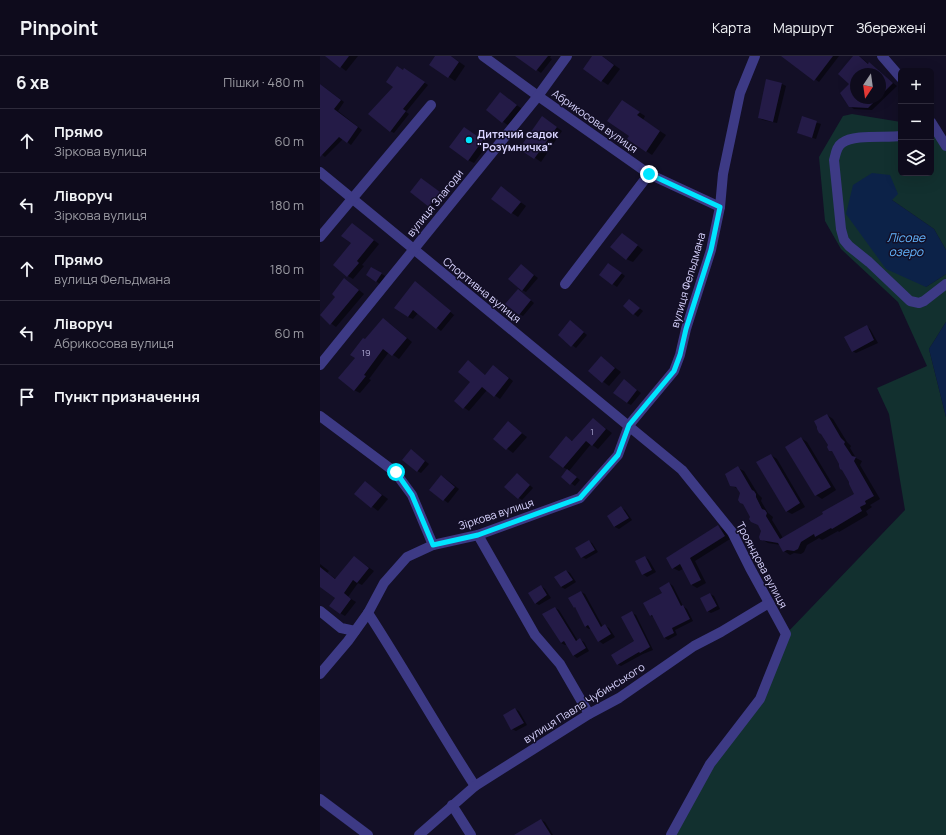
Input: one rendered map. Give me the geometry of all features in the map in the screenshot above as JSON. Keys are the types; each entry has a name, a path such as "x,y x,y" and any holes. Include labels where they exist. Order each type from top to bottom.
{"street":[{"name":"Абрикосова вулиця","path":"483,56 649,174 720,207"},
{"name":"вулиця Злагоди","path":"320,365 538,96 567,56"},
{"name":"вулиця Фельдмана","path":"629,425 674,371 680,355 686,329 711,250 720,207 723,174 740,93 755,56"},
{"path":"882,56 898,75"},
{"path":"320,237 431,105"},
{"path":"934,129 946,146"},
{"path":"898,136 876,136 849,139 841,144 836,150 834,160 841,230 844,240 910,301 919,303 924,301 946,284"},
{"name":"Спортивна вулиця","path":"320,172 629,425"},
{"path":"565,284 649,174"},
{"path":"320,416 396,472 412,495 433,545"},
{"name":"Зіркова вулиця","path":"320,674 368,613 384,582 407,557 433,545 478,535 580,498 618,455 629,425"},
{"name":"Трояндова вулиця","path":"629,425 682,470 705,496 732,532 786,634 760,699 710,764 671,835"},
{"path":"478,535 535,635 560,664 589,714"},
{"name":"вулиця Павла Чубинського","path":"419,835 475,786 589,714 619,698 694,646 721,632 769,603"},
{"path":"320,611 340,628 355,631"},
{"path":"368,613 475,786"},
{"path":"320,799 368,835"},
{"path":"452,805 471,835"}],"green space":[{"path":"852,114 898,122 898,176 934,176 934,131 946,146 946,250 934,229 892,200 872,173 926,287 946,274 946,322 929,349 946,417 946,835 671,835 710,764 760,699 786,634 905,510 889,414 877,388 927,366 898,302 841,249 825,221 819,157 843,116"}],"water":[{"name":"Лісове озеро","path":"872,173 890,175 898,194 892,200 934,229 946,250 946,274 926,287 886,269 846,214 853,185"},
{"path":"946,322 946,417 929,349"}],"building":[{"path":"325,56 349,56 340,68"},
{"path":"435,56 451,56 459,62 448,78 429,65"},
{"path":"515,56 548,56 536,71"},
{"path":"592,56 602,56 614,65 601,82 583,69"},
{"path":"781,56 833,56 814,81"},
{"path":"853,56 859,56 868,64 869,62 876,68 850,68 850,104 872,104 868,108 849,107 840,93 849,84 838,74"},
{"path":"397,66 403,70 404,68 425,82 403,109 406,111 390,132 368,114 393,87 386,82"},
{"path":"886,77 893,83 886,90"},
{"path":"766,79 782,83 773,122 758,118"},
{"path":"320,84 341,100 334,109 358,127 347,143 339,137 320,157"},
{"path":"500,92 517,105 502,123 486,110"},
{"path":"622,100 640,112 637,115 660,131 646,152 627,139 629,136 607,121"},
{"path":"542,116 557,127 534,159 519,149"},
{"path":"802,116 817,121 812,138 797,133"},
{"path":"464,127 483,140 468,161 449,147"},
{"path":"421,178 440,192 429,207 410,192"},
{"path":"501,186 521,202 511,214 491,199"},
{"path":"352,223 374,240 357,261 359,263 347,277 333,265 351,243 341,236"},
{"path":"622,233 638,245 626,260 610,247"},
{"path":"608,263 622,273 612,285 599,275"},
{"path":"521,264 534,275 522,291 508,279"},
{"path":"371,267 382,273 376,282 366,275"},
{"path":"344,278 359,290 330,325 320,315 335,297 332,294"},
{"path":"415,281 451,311 436,329 413,310 408,317 394,308"},
{"path":"518,289 531,300 519,315 505,304"},
{"path":"629,299 640,308 633,315 623,306"},
{"path":"383,318 407,338 392,356 383,349 364,375 366,376 354,391 338,378 355,358 350,355 363,338 365,339"},
{"path":"570,320 584,332 571,347 558,335"},
{"path":"867,325 874,340 852,352 844,337"},
{"path":"601,356 615,368 602,383 588,371"},
{"path":"468,360 485,375 493,365 509,378 494,397 482,387 463,409 454,401 470,382 458,372"},
{"path":"624,379 637,390 627,403 613,393"},
{"path":"827,414 852,456 856,457 854,461 874,496 865,501 866,504 860,507 862,511 832,529 831,528 815,537 814,534 801,542 798,549 783,552 778,543 760,540 759,537 761,531 758,525 751,522 749,519 750,517 743,504 738,500 740,493 736,487 730,486 725,474 738,466 752,490 756,494 762,509 767,513 766,516 780,539 823,514 822,512 854,494 832,451 829,451 827,447 828,445 819,433 814,421"},
{"path":"593,418 606,429 592,446 586,441 563,468 549,457 566,436 572,441"},
{"path":"508,421 522,433 506,450 493,439"},
{"path":"801,437 831,487 815,496 785,447"},
{"path":"411,449 425,461 417,472 402,460"},
{"path":"771,454 800,503 786,512 756,462"},
{"path":"567,469 577,477 570,485 561,477"},
{"path":"517,473 530,485 518,499 504,487"},
{"path":"441,475 455,487 443,501 429,490"},
{"path":"365,481 382,495 371,508 354,494"},
{"path":"621,506 629,518 614,527 607,516"},
{"path":"718,525 725,536 690,558 701,580 691,585 680,564 672,569 666,558"},
{"path":"589,540 595,550 581,558 575,548"},
{"path":"354,556 369,568 357,583 353,580 344,593 351,599 340,614 329,606 335,598 320,587 320,567 335,579"},
{"path":"645,556 652,570 642,575 635,561"},
{"path":"566,570 573,580 561,587 554,577"},
{"path":"669,582 681,606 683,605 690,619 672,628 674,633 664,638 652,615 650,616 643,603 662,593 659,588"},
{"path":"541,585 547,595 535,604 528,593"},
{"path":"581,591 601,627 605,624 611,634 598,642 588,625 585,627 575,607 574,608 568,598"},
{"path":"710,593 717,606 707,612 700,598"},
{"path":"555,607 576,641 580,638 586,648 573,656 564,641 561,643 542,614"},
{"path":"632,611 650,647 617,665 611,655 634,641 621,617"},
{"path":"515,708 524,723 511,730 503,715"},
{"path":"541,819 551,835 514,835"}],"place":[{"name":"Дитячий садок \"Розумничка\"","path":"469,140"}],"route":[{"path":"396,472 412,495 422,522 433,545 478,535 580,498 618,455 629,425 674,371 711,250 720,207 649,174"}]}
